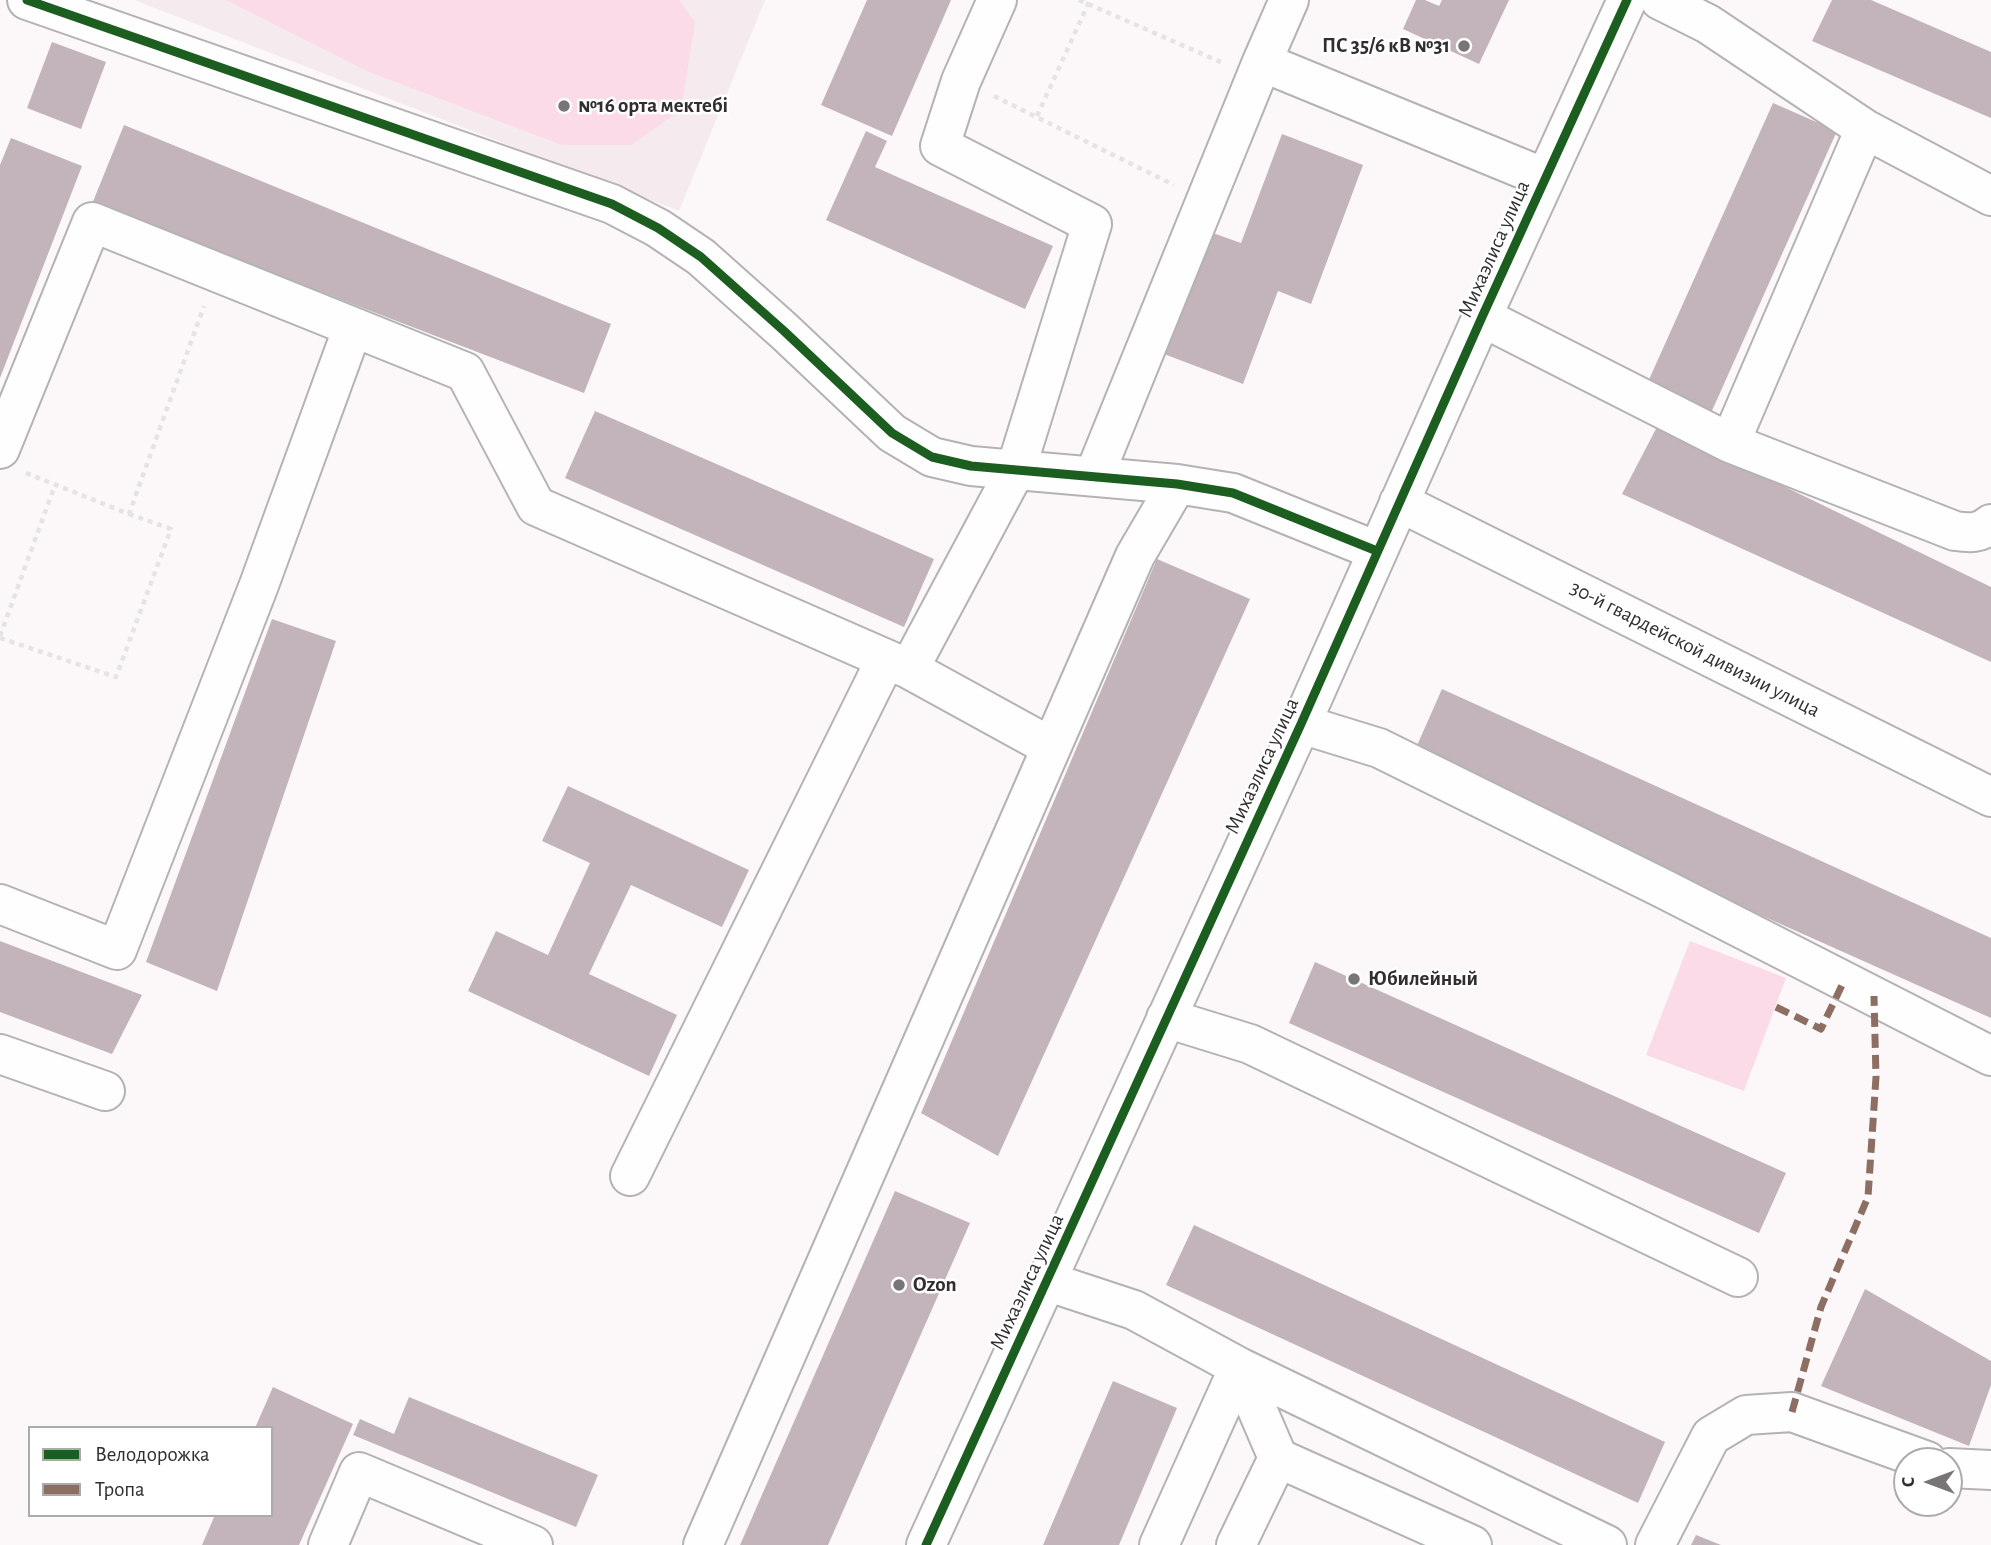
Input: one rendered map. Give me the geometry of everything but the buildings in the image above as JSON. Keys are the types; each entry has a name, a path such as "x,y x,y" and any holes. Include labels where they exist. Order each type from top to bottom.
{"street":[{"path":"27,0 612,205 658,228 701,257 892,433 932,457 971,466 1177,484 1233,493 1377,551"},
{"path":"630,1176 897,664 1016,469 1092,224 940,146 961,81 997,0"},
{"path":"1094,476 1289,0"},
{"name":"Михаэлиса улица","path":"926,1545 1301,724 1627,0"},
{"path":"1660,0 1708,24 1864,129 1991,196"},
{"path":"1259,69 1545,178"},
{"path":"1730,443 1864,129"},
{"path":"11,460 92,222 465,372 536,506 897,664 1051,747"},
{"path":"1482,317 1730,443 1955,531 1971,534 1991,524"},
{"path":"0,904 117,950 259,585 354,327"},
{"path":"703,1545 1135,556 1177,484"},
{"name":"30-й гвардейской дивизии улица","path":"1399,502 1991,797"},
{"path":"1301,724 1379,748 1664,889 1991,1056"},
{"path":"1166,1018 1250,1044 1738,1277"},
{"path":"0,1054 105,1091"},
{"path":"1046,1281 1134,1310 1239,1367 1606,1545"},
{"path":"1239,1367 1278,1458 1472,1545"},
{"path":"1159,1545 1239,1367"},
{"path":"1656,1545 1711,1436 1746,1415 1792,1412 1893,1449"},
{"path":"1236,1545 1278,1458"},
{"path":"1963,1469 1991,1470"},
{"path":"328,1545 359,1472 533,1545"}],"path":[{"path":"1079,0 1259,69"},
{"path":"1037,116 1089,2"},
{"path":"961,81 1037,116 1205,201"},
{"path":"129,514 217,273"},
{"path":"11,460 55,485 170,529 116,677 0,637 55,485"}],"shaded area":[{"name":"№16 орта мектебі","path":"134,0 765,0 679,211"},
{"name":"№16 орта мектебі","path":"226,0 679,0 695,22 681,110 631,145 562,145 369,72"},
{"path":"1690,941 1786,978 1744,1091 1646,1055"}],"marked path":[{"path":"1776,1007 1821,1029 1844,981"},
{"path":"1792,1412 1821,1307 1868,1197 1876,1077 1874,996"}],"cycle path":[{"path":"27,0 612,204 658,228 701,257 892,433 932,457 971,466 1177,484 1233,493 1377,551"},
{"path":"926,1545 1301,724 1627,0"}],"place":[{"name":"ПС 35/6 кВ №31","path":"1464,46"},
{"name":"№16 орта мектебі","path":"564,106"},
{"name":"Юбилейный","path":"1354,979"},
{"name":"Ozon","path":"899,1285"}]}
